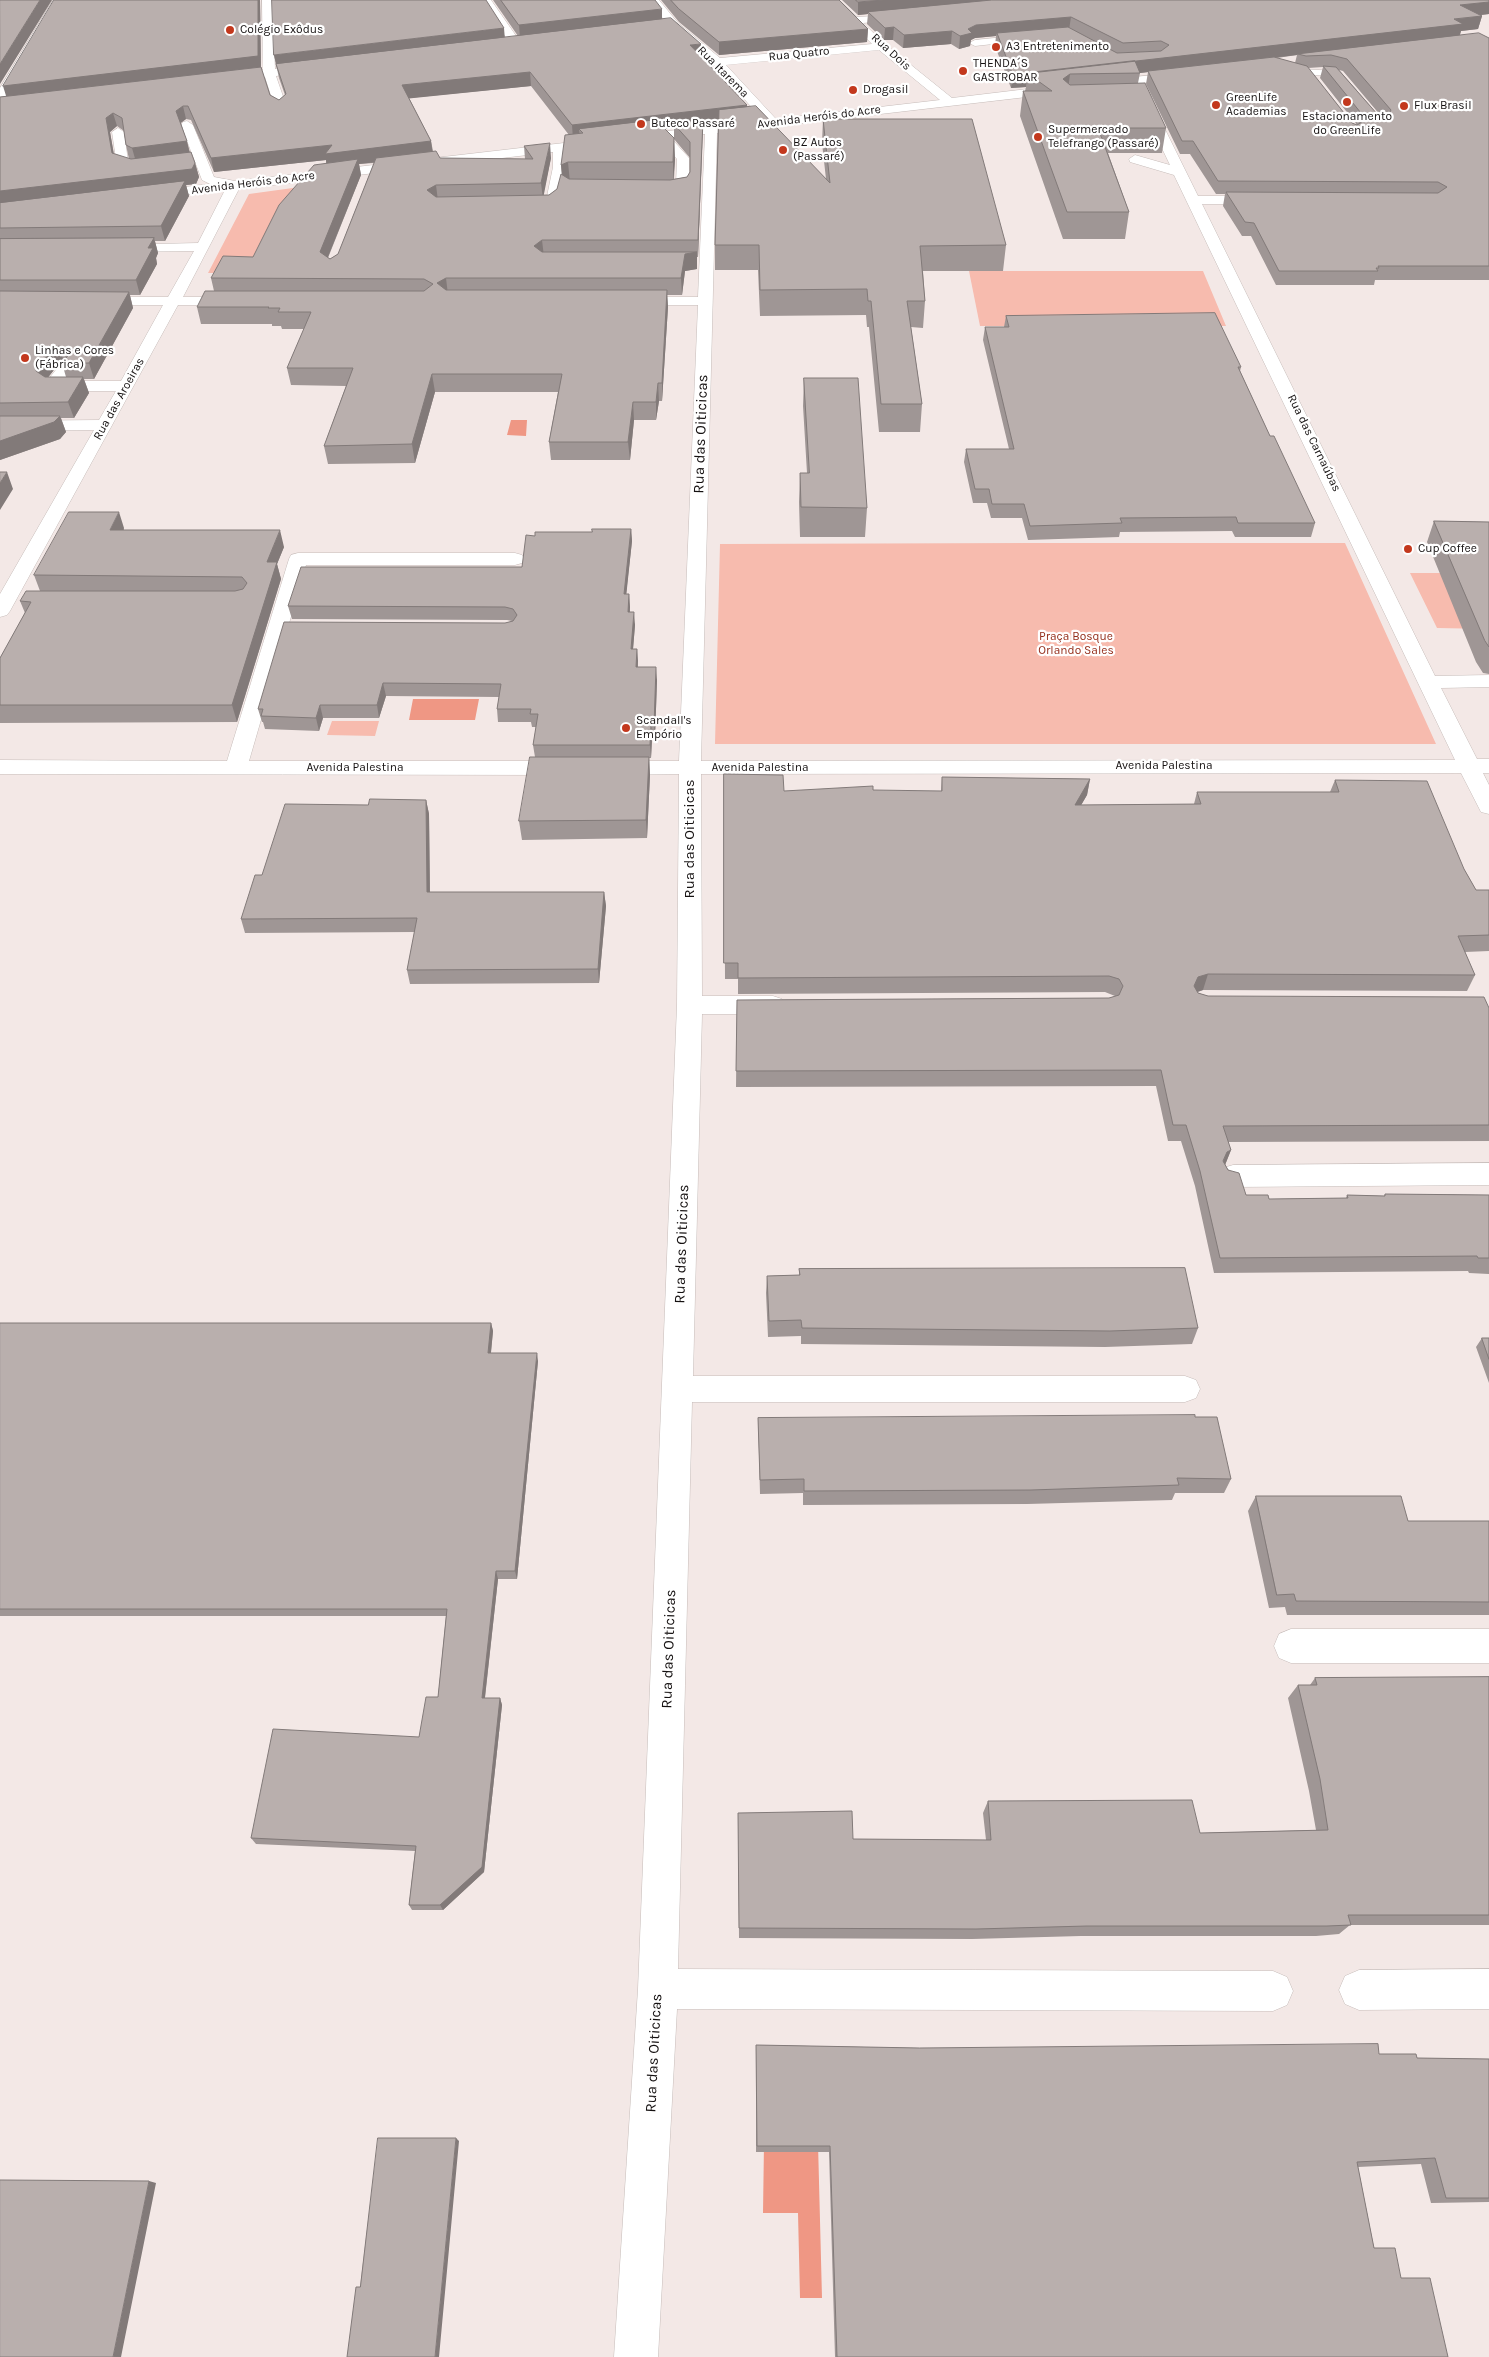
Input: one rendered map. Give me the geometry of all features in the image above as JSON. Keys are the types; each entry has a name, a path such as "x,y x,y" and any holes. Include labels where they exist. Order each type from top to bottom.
{"street":[{"path":"3,103 58,0"},
{"path":"267,0 269,73 281,108"},
{"path":"486,0 514,43"},
{"name":"Rua Itarema","path":"653,0 674,25 716,62 773,123"},
{"name":"Rua Dois","path":"833,0 881,46 955,102"},
{"path":"856,20 915,15"},
{"path":"655,27 674,25"},
{"path":"975,43 1049,36"},
{"name":"Rua Quatro","path":"716,62 881,46"},
{"path":"1315,82 1309,75 1287,66 1318,59"},
{"path":"211,80 328,66"},
{"path":"1300,72 1338,74 1362,103"},
{"name":"Avenida Heróis do Acre","path":"137,196 1199,73"},
{"name":"Rua das Carnaúbas","path":"1136,80 1140,103 1170,152 1430,682 1480,766 1489,807"},
{"path":"955,102 993,110"},
{"path":"187,125 196,161 209,180 234,185"},
{"name":"Rua das Oiticicas","path":"636,2357 658,1989 690,1005 690,768 706,300 702,263 711,130"},
{"path":"118,132 122,163 125,166 135,168 162,165"},
{"path":"643,190 682,188 684,160 662,136"},
{"path":"514,207 550,205 554,167 559,148"},
{"path":"660,154 678,152"},
{"path":"1170,152 1134,159 1179,172"},
{"path":"364,188 372,168"},
{"name":"Rua das Aroeiras","path":"3,606 203,247 234,185"},
{"path":"1194,200 1278,200"},
{"path":"106,248 203,247"},
{"path":"616,301 706,300"},
{"path":"76,301 252,302"},
{"path":"65,368 52,386 126,386"},
{"path":"0,426 105,425"},
{"path":"236,768 298,559 515,559"},
{"path":"3,606 29,600"},
{"path":"278,627 298,627"},
{"path":"1430,682 1489,682"},
{"name":"Avenida Palestina","path":"0,767 1480,766"},
{"path":"690,1005 800,1004"},
{"path":"1233,1176 1489,1174"},
{"path":"678,1389 1185,1389"},
{"path":"1291,1646 1489,1646"},
{"path":"658,1989 1273,1991"},
{"path":"1359,1990 1489,1989"}],"green space":[{"path":"300,187 257,273 208,273 249,194"},
{"path":"969,271 1203,271 1226,326 980,326"},
{"name":"Praça Bosque Orlando Sales","path":"1345,543 1436,744 715,744 720,544"},
{"path":"1410,573 1489,573 1489,629 1437,628"},
{"path":"332,721 379,721 375,736 327,735"}],"shaded area":[{"path":"511,420 527,420 526,436 507,435"},
{"path":"413,699 479,699 475,720 409,720"},
{"path":"764,2143 818,2143 822,2298 800,2298 798,2213 763,2213"}],"building":[{"path":"0,0 40,0 0,64"},
{"path":"54,0 258,0 258,56 3,86"},
{"path":"272,0 486,0 504,28 274,55"},
{"path":"501,0 655,0 662,9 519,25"},
{"path":"671,0 839,0 868,29 719,42 679,9"},
{"path":"856,0 884,0 858,2"},
{"path":"992,0 1489,0 1489,2 1460,5 1482,16 1454,19 1463,24 1013,75 997,33 1068,27 1117,53 1161,51 1169,45 1161,41 1123,43 1071,17 976,25 968,29 972,33 960,36 952,31 904,35 894,27 885,28 868,12"},
{"path":"671,18 701,44 690,45 747,105 572,125 530,72 402,85 431,141 325,154 332,145 211,158 188,106 183,106 176,111 187,141 132,148 126,145 122,118 113,113 106,118 112,153 131,159 191,152 195,163 192,169 0,191 0,97 261,67 270,95 279,100 286,94 276,64"},
{"path":"1479,33 1489,38 1489,266 1378,266 1379,268 1376,268 1378,271 1279,271 1254,223 1245,222 1226,192 1438,193 1447,187 1438,182 1218,181 1193,141 1182,141 1148,71 1274,57 1307,66 1352,123 1357,125 1364,121 1365,118 1323,66 1336,67 1378,115 1388,116 1391,110 1347,59 1331,55 1306,56 1298,54"},
{"path":"1135,61 1140,73 1070,74 1063,79 1070,85 1145,83 1166,128 1098,128 1129,212 1067,212 1023,91 1052,91 1027,73"},
{"path":"756,106 830,183 823,119 972,119 1006,245 920,246 925,301 907,301 922,404 881,404 871,301 868,301 867,289 760,290 759,245 715,245 719,110"},
{"path":"656,120 674,138 673,162 568,162 561,165 565,135 583,133 579,129"},
{"path":"703,120 698,240 542,240 534,246 542,252 697,252 685,254 681,278 446,278 437,283 446,290 667,290 662,383 658,383 656,402 633,402 628,442 549,442 562,374 432,374 412,444 324,446 353,368 287,368 311,312 278,312 280,308 269,307 197,307 205,291 424,291 433,284 424,279 211,278 223,256 253,257 279,205 314,165 358,159 320,252 330,259 338,254 376,158 436,151 440,158 533,159 524,146 550,143 541,183 436,185 427,190 436,197 549,195 557,189 561,174 569,179 670,180 687,177 690,172 690,142 673,123"},
{"path":"185,181 161,226 0,228 0,203"},
{"path":"154,238 148,248 153,248 136,280 0,280 0,239"},
{"path":"0,291 129,292 89,363 62,363 70,353 59,346 52,349 36,369 45,377 83,377 68,402 0,403"},
{"path":"1215,313 1241,367 1238,367 1270,436 1274,436 1315,523 1238,523 1236,517 1120,518 1122,523 1030,526 1024,504 992,504 989,489 975,489 966,449 1014,449 985,327 1009,327 1006,316"},
{"path":"804,378 858,378 867,508 801,507 800,473 809,473"},
{"path":"0,416 60,416 54,422 0,441"},
{"path":"0,472 7,472 0,483"},
{"path":"69,512 119,512 110,530 280,530 267,562 277,562 232,705 0,705 0,658 31,602 20,601 26,591 235,591 243,589 247,583 242,577 34,575"},
{"path":"1434,521 1489,522 1489,647 1485,641"},
{"path":"592,529 631,529 624,594 629,594 628,612 634,612 631,649 637,649 636,667 656,667 654,726 651,726 650,745 533,745 538,714 530,714 531,709 497,709 501,684 383,683 377,705 320,705 316,718 261,716 263,709 258,709 284,622 505,623 513,621 517,615 513,609 505,607 288,606 301,567 522,567 526,535 535,536 535,532 592,532"},
{"path":"530,757 649,757 646,820 519,821"},
{"path":"724,774 783,775 784,791 873,786 873,790 942,791 942,777 1090,779 1075,805 1201,804 1197,792 1339,792 1335,780 1427,781 1464,869 1476,890 1489,890 1489,935 1458,936 1475,975 1208,974 1198,977 1194,986 1198,993 1208,996 1484,997 1489,1008 1489,1125 1223,1126 1231,1150 1227,1152 1223,1161 1228,1170 1239,1173 1246,1195 1268,1195 1269,1199 1348,1198 1347,1195 1385,1196 1385,1194 1489,1195 1489,1258 1478,1258 1477,1256 1220,1258 1200,1171 1186,1125 1173,1125 1161,1070 736,1071 737,1000 1109,998 1119,995 1123,986 1119,979 1109,976 738,978 738,963 724,963"},
{"path":"370,799 426,800 427,892 604,892 598,969 407,970 417,918 241,919 255,875 262,875 285,804 368,805"},
{"path":"1185,1268 1198,1328 1110,1331 802,1328 801,1320 769,1321 767,1276 800,1275 799,1269"},
{"path":"0,1323 491,1323 488,1353 537,1353 515,1571 496,1571 482,1698 500,1698 482,1867 440,1905 409,1905 416,1846 251,1838 273,1729 419,1737 426,1697 438,1697 447,1609 0,1609"},
{"path":"1482,1338 1489,1338 1489,1359"},
{"path":"1195,1415 1195,1417 1217,1417 1231,1479 1177,1478 1179,1485 1031,1490 804,1491 804,1479 760,1480 758,1418"},
{"path":"1256,1496 1401,1496 1408,1521 1489,1521 1489,1602 1296,1601 1294,1594 1277,1595"},
{"path":"1489,1677 1489,1915 1348,1915 1351,1925 1327,1926 1087,1926 976,1929 739,1928 738,1813 852,1811 853,1839 991,1840 988,1801 1192,1800 1200,1833 1328,1830 1320,1779 1298,1685 1317,1685 1315,1678"},
{"path":"1378,2044 1379,2054 1416,2054 1417,2058 1489,2059 1489,2198 1446,2198 1435,2158 1357,2162 1374,2248 1395,2248 1401,2278 1430,2278 1448,2357 837,2357 830,2146 757,2146 756,2045 919,2048"},
{"path":"378,2138 456,2138 435,2357 347,2357 356,2287 360,2287"},
{"path":"0,2180 149,2181 113,2357 0,2357"}],"place":[{"name":"Colégio Exôdus","path":"230,30"},
{"name":"A3 Entretenimento","path":"996,47"},
{"name":"THENDA´S GASTROBAR","path":"963,71"},
{"name":"Drogasil","path":"853,90"},
{"name":"Estacionamento do GreenLife","path":"1347,102"},
{"name":"GreenLife Academias","path":"1216,105"},
{"name":"Flux Brasil","path":"1404,106"},
{"name":"Buteco Passaré","path":"641,124"},
{"name":"Supermercado Telefrango (Passaré)","path":"1038,137"},
{"name":"BZ Autos (Passaré)","path":"783,150"},
{"name":"Linhas e Cores (Fábrica)","path":"25,358"},
{"name":"Cup Coffee","path":"1408,549"},
{"name":"Scandall's Empório","path":"626,728"}]}
